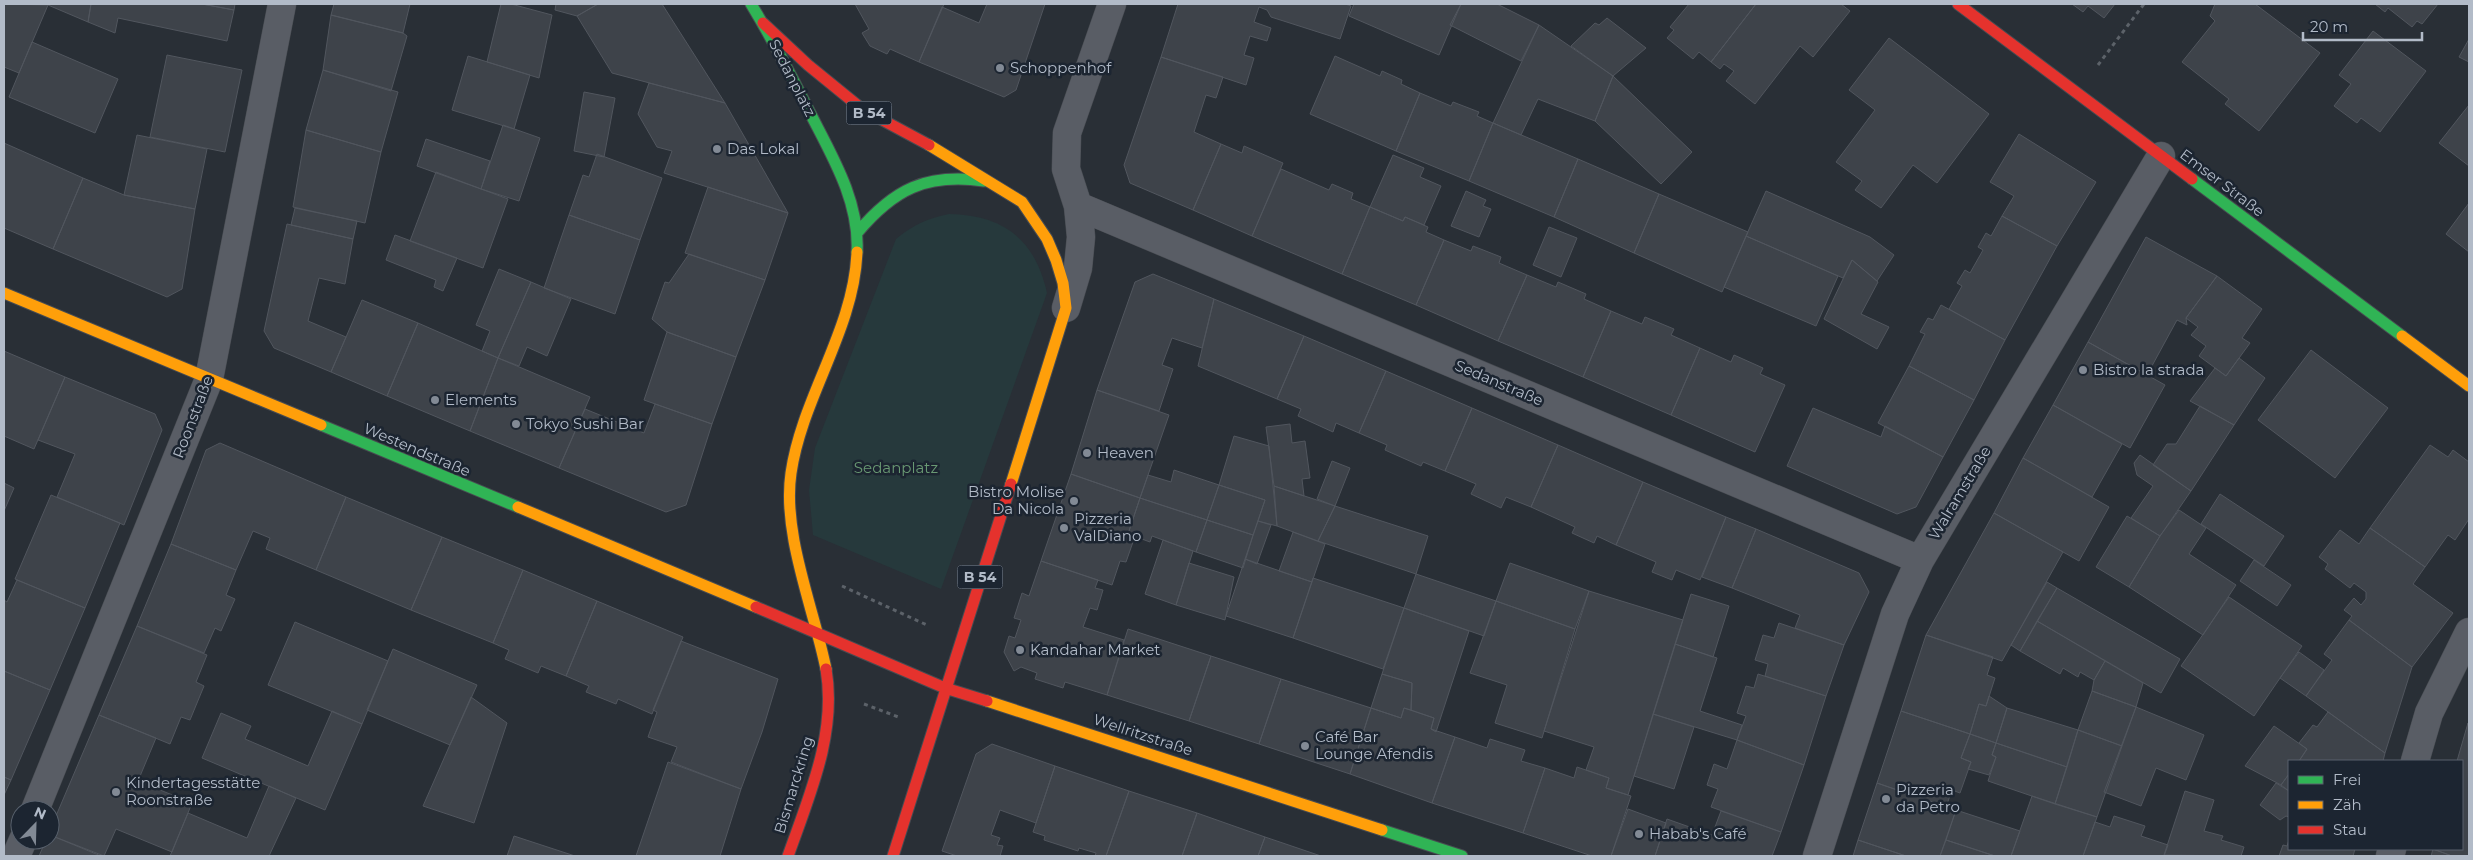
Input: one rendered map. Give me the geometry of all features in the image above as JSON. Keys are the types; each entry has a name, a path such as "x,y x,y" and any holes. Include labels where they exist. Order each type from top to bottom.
{"street":[{"name":"Roonstraße","path":"39,800 209,379 282,4"},
{"name":"B 54","path":"752,4 763,23"},
{"name":"Sedanplatz","path":"945,688 1078,268 1082,237 1078,206 1070,188 1066,168 1067,133 1112,4"},
{"name":"Emser Straße","path":"1958,4 2469,386"},
{"name":"Sedanplatz","path":"763,23 808,65 862,109 1022,202 1048,239 1063,283 1066,308"},
{"name":"Sedanplatz","path":"763,23 842,180 852,208 857,233 858,255 850,293 839,331 795,452 790,475 790,519 819,633"},
{"name":"Walramstraße","path":"1817,856 1895,614 1920,560 2160,156"},
{"path":"857,233 873,213 892,197 915,185 940,178 965,177 990,182"},
{"name":"Sedanstraße","path":"1078,206 1920,560"},
{"name":"Westendstraße","path":"4,293 819,633"},
{"path":"2415,760 2429,713 2469,632"},
{"name":"Wellritzstraße","path":"819,633 945,688 1077,729 1462,856"},
{"name":"Bismarckring","path":"788,856 826,733 829,689 819,633"},
{"name":"B 54","path":"893,856 945,688"}],"path":[{"path":"2077,93 2144,4"},
{"path":"833,582 937,630"},
{"path":"856,701 904,719"}],"green space":[{"name":"Sedanplatz","path":"949,214 968,215 985,219 1001,225 1014,234 1034,258 1042,274 1047,293 941,589 813,535 809,490 815,448 896,239 921,223"}],"building":[{"path":"4,4 48,5 19,73 4,67"},
{"path":"91,4 88,22 48,5"},
{"path":"91,4 202,4 234,10 227,41 118,18 115,33 88,22"},
{"path":"202,4 235,4 234,10"},
{"path":"334,4 410,4 403,33 331,15"},
{"path":"501,4 511,4 552,15 539,78 487,62"},
{"path":"556,4 598,4 577,16 555,10"},
{"path":"598,4 662,4 725,103 612,73 577,16"},
{"path":"855,4 944,4 919,62 890,49 887,54 870,46 862,33 869,29"},
{"path":"987,4 1045,4 1016,90 1004,97 919,62 942,7 979,23"},
{"path":"1178,4 1345,4 1351,6 1340,39 1271,17 1267,10 1259,7 1254,22 1271,28 1267,41 1250,36 1244,55 1254,58 1246,85 1161,57"},
{"path":"1354,4 1461,4 1439,55 1349,16"},
{"path":"1461,4 1497,4 1539,25 1521,61 1450,25"},
{"path":"1689,4 1756,4 1711,62 1699,52 1693,59 1667,38 1674,30 1670,27"},
{"path":"1756,4 1841,4 1850,11 1813,57 1800,46 1755,104 1726,81 1734,71 1724,64 1720,69 1711,62"},
{"path":"2072,4 2115,4 2104,18 2088,6 2083,12"},
{"path":"2215,4 2255,4 2320,53 2259,131 2225,104 2229,99 2182,62 2215,21 2210,16"},
{"path":"2375,4 2438,4 2422,24 2417,21 2412,27 2388,8 2385,12"},
{"path":"331,15 403,33 407,36 391,91 323,70"},
{"path":"1607,18 1646,48 1613,76 1571,46 1595,23 1599,25"},
{"path":"1539,25 1613,76 1595,121 1538,99 1521,135 1493,123"},
{"path":"2373,31 2426,71 2380,132 2361,118 2357,123 2334,106 2351,84 2339,75"},
{"path":"1889,38 1989,114 1937,183 1913,165 1881,208 1855,190 1862,181 1836,162 1875,110 1849,90"},
{"path":"2469,39 2469,62 2459,57"},
{"path":"32,42 118,79 95,133 9,97"},
{"path":"167,55 242,70 225,152 150,137"},
{"path":"468,56 530,75 514,129 452,110"},
{"path":"1335,56 1380,76 1382,71 1402,80 1401,84 1420,93 1396,151 1310,114"},
{"path":"1161,57 1223,77 1216,98 1206,95 1194,132 1221,144 1193,210 1130,183 1124,165"},
{"path":"323,70 398,92 381,152 306,130"},
{"path":"1613,76 1692,152 1661,184 1595,121"},
{"path":"649,83 725,103 788,213 664,173 672,151 657,147 638,114"},
{"path":"584,92 615,98 604,157 574,151"},
{"path":"1420,93 1451,106 1453,102 1479,112 1477,116 1493,123 1469,181 1396,151"},
{"path":"2469,105 2469,166 2439,143"},
{"path":"1493,123 1578,159 1554,217 1469,181"},
{"path":"503,125 540,138 519,201 481,189"},
{"path":"306,130 381,152 365,223 293,207"},
{"path":"2019,134 2096,182 2057,246 2002,216 2014,196 1990,182"},
{"path":"137,135 207,149 195,209 124,195"},
{"path":"426,139 490,161 481,189 417,166"},
{"path":"4,143 83,178 53,249 4,228"},
{"path":"1221,144 1242,153 1244,146 1283,163 1252,236 1193,210"},
{"path":"597,154 662,178 640,240 569,215 583,175 589,177"},
{"path":"1393,155 1424,168 1420,177 1441,186 1424,225 1405,217 1403,221 1370,207"},
{"path":"1578,159 1659,194 1634,253 1554,217"},
{"path":"1281,169 1329,190 1332,184 1353,193 1351,199 1370,207 1342,274 1252,236"},
{"path":"436,172 508,199 483,268 410,241"},
{"path":"83,178 124,195 195,209 182,289 167,297 53,249"},
{"path":"708,187 788,213 765,280 685,253"},
{"path":"1466,191 1486,200 1483,206 1491,209 1479,237 1451,226"},
{"path":"1766,191 1870,237 1894,255 1877,281 1852,260 1843,278 1746,236"},
{"path":"1659,194 1748,232 1722,292 1634,253"},
{"path":"2469,203 2469,252 2446,234"},
{"path":"1370,207 1403,221 1405,217 1428,227 1426,232 1444,240 1416,305 1342,274"},
{"path":"295,208 357,221 353,239 291,225"},
{"path":"569,215 640,240 615,314 544,288"},
{"path":"2002,216 2057,246 2005,340 1949,309 1962,286 1957,283 1965,270 1970,273 1983,250 1978,247 1986,233 1991,236"},
{"path":"287,224 353,239 345,284 319,278 308,321 346,337 331,372 274,348 264,331"},
{"path":"1549,227 1577,238 1561,277 1533,265"},
{"path":"395,235 457,258 443,291 434,287 436,280 386,260"},
{"path":"1746,236 1838,276 1816,326 1724,287"},
{"path":"2146,237 2217,276 2186,318 2187,325 2177,320 2147,375 2088,342"},
{"path":"1444,240 1471,251 1473,246 1501,257 1499,263 1527,275 1498,341 1416,305"},
{"path":"689,254 765,280 736,357 667,332 652,319 665,282 669,283"},
{"path":"1852,260 1878,282 1861,314 1889,327 1877,349 1824,319"},
{"path":"499,269 531,282 498,358 482,351 490,331 476,325"},
{"path":"1153,274 1214,299 1202,348 1172,338 1162,365 1173,369 1159,411 1097,390 1135,282"},
{"path":"1527,275 1556,287 1558,282 1586,294 1584,299 1611,311 1583,377 1498,341"},
{"path":"2217,276 2262,309 2242,338 2250,343 2226,376 2199,356 2206,346 2191,335 2198,327 2186,318"},
{"path":"531,282 571,299 547,356 527,347 519,366 498,358"},
{"path":"1214,299 1304,336 1277,399 1198,366"},
{"path":"362,300 418,323 387,396 331,372"},
{"path":"1941,305 2005,340 1974,400 1909,366 1925,334 1920,332 1928,318 1933,320"},
{"path":"1611,311 1642,324 1645,317 1674,329 1671,335 1700,348 1671,415 1583,377"},
{"path":"418,323 498,358 470,431 387,396"},
{"path":"667,332 736,357 712,424 644,400"},
{"path":"1304,336 1386,371 1359,433 1336,423 1333,432 1298,416 1301,409 1277,399"},
{"path":"2088,342 2165,385 2130,448 2053,405"},
{"path":"1700,348 1731,362 1734,355 1763,368 1760,374 1785,385 1755,452 1671,415"},
{"path":"2311,350 2388,408 2335,478 2258,420"},
{"path":"4,351 65,377 34,449 4,436"},
{"path":"498,358 590,397 559,468 470,431"},
{"path":"2239,358 2265,378 2234,425 2190,401 2215,368 2226,376"},
{"path":"1909,366 1974,400 1943,457 1878,423"},
{"path":"1386,371 1472,408 1445,471 1423,462 1421,466 1385,450 1387,445 1359,433"},
{"path":"65,377 155,414 162,430 124,525 57,497 75,454 38,440"},
{"path":"1097,390 1169,415 1140,498 1071,474"},
{"path":"655,404 712,424 686,505 666,512 559,468 585,409 644,433"},
{"path":"2053,405 2122,444 2092,497 2023,458"},
{"path":"2200,406 2234,425 2191,491 2153,465 2167,444 2176,444"},
{"path":"1472,408 1558,445 1531,507 1506,497 1501,508 1471,494 1476,484 1445,471"},
{"path":"1813,408 1881,437 1885,426 1943,457 1916,507 1897,514 1787,466"},
{"path":"1290,424 1292,443 1305,441 1310,478 1302,479 1304,496 1274,486 1266,427"},
{"path":"1234,436 1269,446 1277,526 1258,521 1265,500 1219,485"},
{"path":"220,443 346,497 316,570 266,549 270,538 253,531 236,570 171,544 206,450"},
{"path":"1558,445 1643,482 1616,545 1597,536 1594,543 1572,533 1575,527 1531,507"},
{"path":"2430,445 2448,457 2453,450 2469,462 2469,519 2455,540 2448,535 2425,567 2370,528"},
{"path":"2140,455 2191,491 2160,536 2131,518 2153,486 2137,475 2134,463"},
{"path":"2023,458 2109,507 2079,561 1994,513"},
{"path":"1332,461 1350,468 1335,506 1317,499"},
{"path":"1174,470 1219,485 1207,520 1140,498 1148,475 1171,482"},
{"path":"1071,474 1140,498 1126,540 1133,542 1126,562 1120,561 1112,585 1041,561"},
{"path":"1643,482 1726,517 1700,580 1676,570 1672,580 1652,572 1656,562 1616,545"},
{"path":"4,483 14,488 4,511"},
{"path":"1219,485 1265,500 1253,535 1207,520"},
{"path":"1274,486 1335,506 1318,541 1277,526"},
{"path":"2220,494 2284,536 2264,566 2201,524"},
{"path":"51,495 120,523 85,608 15,579"},
{"path":"346,497 442,537 411,610 316,570"},
{"path":"1140,498 1207,520 1196,552 1152,536 1150,542 1139,538 1137,543 1126,540"},
{"path":"1335,506 1428,536 1416,574 1318,541"},
{"path":"2179,510 2206,528 2189,554 2236,585 2203,635 2129,587 2160,536"},
{"path":"1994,513 2063,552 2002,661 1926,635"},
{"path":"2127,516 2160,536 2129,587 2096,567"},
{"path":"1726,517 1756,529 1732,588 1702,577"},
{"path":"1207,520 1253,535 1243,568 1196,552"},
{"path":"1258,521 1271,525 1257,564 1245,559"},
{"path":"2370,528 2425,567 2413,584 2453,613 2412,667 2349,620 2352,616 2344,610 2354,598 2361,605 2366,599 2366,592 2354,583 2350,588 2325,569 2328,564 2319,557 2340,530 2359,544"},
{"path":"1756,529 1859,573 1869,592 1844,645 1795,628 1800,615 1732,588"},
{"path":"1293,532 1325,544 1312,582 1279,571"},
{"path":"442,537 523,570 493,643 411,610"},
{"path":"1163,540 1193,551 1176,605 1145,594"},
{"path":"171,544 236,570 226,595 235,599 221,631 215,628 204,653 137,626"},
{"path":"1245,559 1312,582 1293,638 1226,616"},
{"path":"2254,560 2291,585 2277,606 2240,581"},
{"path":"1041,561 1098,580 1095,588 1103,590 1097,610 1090,608 1083,627 1124,640 1107,695 1065,682 1063,688 1035,679 1037,673 1021,667 1014,671 1004,652 1009,636 1015,638 1021,620 1014,618 1022,593 1029,596"},
{"path":"1189,563 1234,577 1225,620 1176,605"},
{"path":"1510,563 1589,591 1575,629 1496,601"},
{"path":"523,570 597,601 566,676 541,666 538,673 505,659 509,650 493,643"},
{"path":"1416,574 1496,601 1484,636 1404,608"},
{"path":"1313,578 1404,608 1383,669 1293,638"},
{"path":"17,580 85,608 50,690 4,671 4,600 7,602"},
{"path":"2047,582 2057,588 2020,651 2011,645"},
{"path":"2057,588 2180,659 2161,693 2037,621"},
{"path":"1589,591 1683,620 1628,795 1606,788 1609,778 1586,770 1594,747 1544,731"},
{"path":"1691,594 1729,606 1713,657 1675,644"},
{"path":"2229,597 2302,646 2254,716 2181,666"},
{"path":"597,601 683,637 652,714 618,699 616,704 586,692 589,686 566,676"},
{"path":"1496,601 1575,629 1542,738 1495,723 1507,685 1470,673"},
{"path":"1404,608 1469,631 1436,732 1431,729 1434,718 1411,710 1412,683 1382,674"},
{"path":"2349,620 2412,667 2385,753 2306,696 2332,660 2324,654"},
{"path":"2037,621 2105,661 2094,680 2080,672 2078,677 2063,668 2060,674 2020,651"},
{"path":"295,622 388,661 362,724 268,685"},
{"path":"1779,623 1844,645 1826,696 1765,676 1768,664 1755,660 1763,635 1774,638"},
{"path":"137,626 207,655 196,682 204,686 190,720 181,717 170,744 99,715"},
{"path":"1128,629 1211,656 1189,721 1107,695"},
{"path":"1926,635 1993,657 1987,675 1995,678 1986,706 1979,704 1970,734 1901,711"},
{"path":"681,641 778,679 762,732 741,789 671,762 677,747 648,737 657,712 653,710"},
{"path":"1675,644 1717,658 1700,711 1742,725 1737,740 1653,714"},
{"path":"393,649 477,685 450,745 367,710"},
{"path":"2299,652 2324,670 2306,696 2280,678"},
{"path":"1211,656 1281,679 1259,744 1189,721"},
{"path":"2105,661 2143,683 2136,707 2092,691 2094,680"},
{"path":"4,671 50,690 11,780 4,777"},
{"path":"1382,674 1412,683 1411,710 1404,708 1401,718 1371,708"},
{"path":"1758,674 1826,696 1804,765 1737,740 1746,716 1737,713 1746,686 1754,688"},
{"path":"1281,679 1371,708 1350,774 1259,744"},
{"path":"2092,691 2136,707 2122,746 2078,730"},
{"path":"1989,696 2007,708 1996,743 1970,734 1979,704 1986,706"},
{"path":"471,697 507,723 474,823 423,806"},
{"path":"2136,707 2204,735 2186,780 2156,768 2141,806 2104,792"},
{"path":"1371,708 1401,718 1404,708 1434,718 1431,729 1455,737 1432,803 1350,774"},
{"path":"2007,708 2078,730 2067,767 1996,743"},
{"path":"332,711 362,724 325,810 202,758 221,713 251,726 245,739 308,766"},
{"path":"1901,711 1970,734 1961,758 1971,762 1960,793 1952,790 1946,807 1877,783"},
{"path":"2328,712 2385,753 2383,760 2300,760 2307,749 2299,743 2313,725 2317,727"},
{"path":"1653,714 1694,727 1674,789 1634,776"},
{"name":"Kindertagesstätte Roonstraße","path":"99,715 156,738 138,781 192,803 172,852 116,829 104,856 60,839 60,807"},
{"path":"2468,723 2469,856 2452,856 2436,850 2463,850 2463,760 2457,760"},
{"path":"2274,726 2307,749 2300,760 2288,760 2288,775 2281,785 2245,766"},
{"path":"2078,730 2122,746 2097,817 2055,804"},
{"path":"1970,734 1996,743 1992,755 1996,757 1989,775 1968,769 1971,762 1961,758"},
{"path":"1455,737 1487,748 1490,739 1525,750 1521,761 1545,768 1523,833 1432,803"},
{"path":"1737,740 1804,765 1781,832 1711,807 1718,789 1707,785 1714,764 1727,769"},
{"path":"1996,743 2067,767 2055,804 1988,781 1996,757 1992,755"},
{"path":"992,744 1055,766 1036,823 1000,810 991,835 1000,838 997,845 1003,846 1000,856 957,856 942,851 976,754"},
{"path":"668,762 741,789 720,856 636,856"},
{"path":"1055,766 1129,791 1106,856 1095,856 1096,853 1079,848 1078,851 1044,840 1045,836 1033,832"},
{"path":"1577,767 1609,778 1606,788 1631,796 1611,856 1592,856 1523,833 1545,768 1574,778"},
{"path":"2288,775 2288,790 2281,785"},
{"path":"4,777 11,780 4,795"},
{"path":"1877,783 1956,810 1940,856 1906,856 1858,840"},
{"path":"2276,783 2288,790 2288,817 2280,820 2260,805"},
{"path":"269,786 296,798 269,856 170,856 188,813 247,838"},
{"path":"1129,791 1197,813 1182,856 1106,856"},
{"path":"2185,791 2214,800 2204,831 2223,836 2221,840 2244,847 2241,856 2164,855"},
{"path":"2032,796 2097,817 2083,856 2011,856"},
{"path":"1628,809 1666,823 1655,856 1611,856"},
{"path":"1956,810 2020,831 2011,856 1995,856 1946,840"},
{"path":"1721,811 1781,832 1772,856 1655,856 1667,819 1712,835"},
{"path":"1197,813 1265,837 1258,856 1182,856"},
{"path":"2114,816 2145,826 2141,836 2168,845 2164,856 2083,856 2095,822 2110,827"},
{"path":"514,836 575,856 507,856"},
{"path":"1265,837 1321,856 1258,856"},
{"path":"60,839 101,856 39,856 42,850 60,850"},
{"path":"1858,840 1906,856 1853,856"},
{"path":"1946,840 1995,856 1940,856"},
{"path":"2288,843 2288,850 2355,850 2353,856 2279,856 2283,845 2287,846"},
{"path":"2433,850 2436,850 2452,856 2431,856"}],"traffic: fast":[{"path":"751,4 786,67 841,176 854,213 857,232 857,252"},
{"path":"2192,179 2402,336"},
{"path":"857,233 884,205 898,195 913,188 928,182 945,180 984,181"},
{"path":"321,425 518,507"},
{"path":"1382,830 1462,856"}],"traffic: slow":[{"path":"929,145 1022,202 1047,239 1063,283 1066,308 1011,484"},
{"path":"826,669 795,546 789,496 791,473 797,445 847,309 854,281 857,252"},
{"path":"4,293 321,425"},
{"path":"2402,336 2469,386"},
{"path":"518,507 756,607"},
{"path":"987,701 1382,830"}],"traffic: jam":[{"path":"1958,4 2192,179"},
{"path":"763,23 808,65 862,109 929,145"},
{"path":"893,856 1011,484"},
{"path":"756,607 945,688 987,701"},
{"path":"788,856 812,788 824,741 828,717 826,669"}],"place":[{"name":"Schoppenhof","path":"1000,68"},
{"name":"Das Lokal","path":"717,149"},
{"name":"Bistro la strada","path":"2083,370"},
{"name":"Elements","path":"435,400"},
{"name":"Tokyo Sushi Bar","path":"516,424"},
{"name":"Heaven","path":"1087,453"},
{"name":"Bistro Molise Da Nicola","path":"1074,501"},
{"name":"Pizzeria ValDiano","path":"1064,528"},
{"name":"Kandahar Market","path":"1020,650"},
{"name":"Café Bar Lounge Afendis","path":"1305,746"},
{"name":"Kindertagesstätte Roonstraße","path":"116,792"},
{"name":"Pizzeria da Petro","path":"1886,799"},
{"name":"Habab's Café","path":"1639,834"}]}
